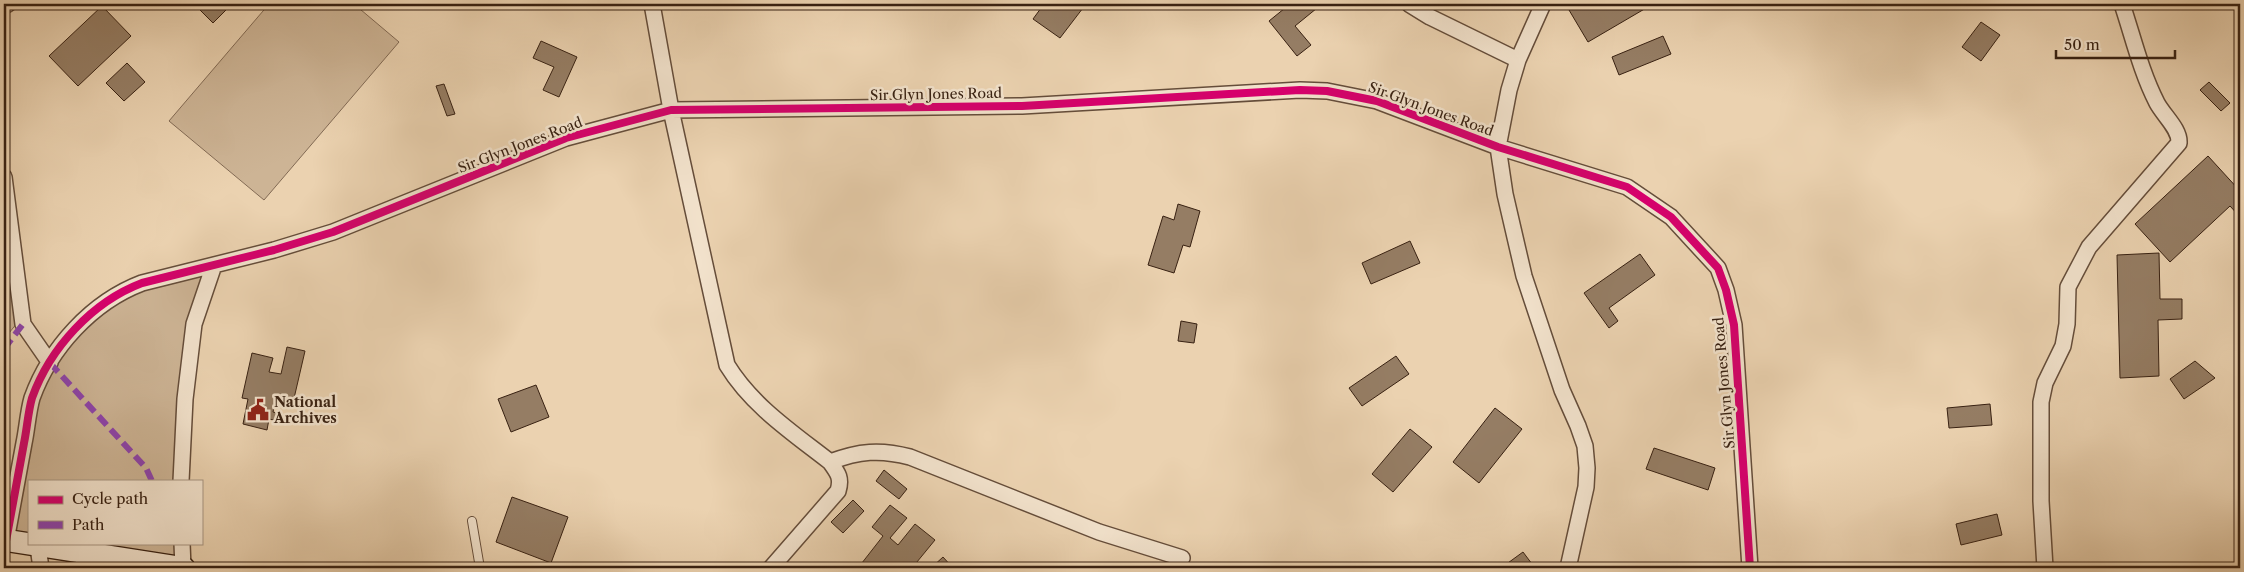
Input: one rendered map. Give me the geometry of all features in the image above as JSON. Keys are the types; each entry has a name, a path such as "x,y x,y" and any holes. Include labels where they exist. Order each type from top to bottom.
{"street":[{"path":"4,6 8,4"},
{"path":"652,4 671,110 727,365 737,382 753,400 830,462 839,474 841,482 838,491 771,568"},
{"path":"1409,4 1430,18 1518,60"},
{"path":"1543,4 1518,60 1509,90 1498,147 1505,194 1524,276 1562,390 1585,446 1586,487 1568,568"},
{"path":"2045,568 2041,501 2041,402 2045,383 2063,346 2067,324 2068,287 2089,247 2179,143 2179,136 2159,107 2147,82 2122,4"},
{"name":"Sir Glyn Jones Road","path":"5,540 32,398 50,363 65,340 80,324 122,291 142,283 274,250 333,232 566,138 671,110 1022,106 1300,90 1327,91 1376,101 1498,147 1627,187 1670,217 1718,268 1726,290 1734,325 1750,568"},
{"path":"4,177 23,324 50,363"},
{"path":"181,480 185,399 194,324 214,266"},
{"path":"830,462 853,454 876,450 891,452 1099,532 1182,558"},
{"path":"5,540 38,547 184,568 182,544"},
{"path":"38,547 41,568"}],"lane":[{"path":"472,521 480,568"}],"shaded area":[{"path":"269,4 354,4 399,42 264,200 169,121"},
{"path":"4,217 18,322 4,339"},
{"path":"220,268 196,332 182,480 28,480 28,544 182,544 184,568 56,568 79,554 6,541 32,398 50,363 113,303 169,280"}],"building":[{"path":"200,4 232,4 213,23 197,7"},
{"path":"1044,4 1086,4 1060,38 1033,19"},
{"path":"1290,4 1322,4 1295,26 1311,45 1297,56 1269,21"},
{"path":"1580,4 1653,4 1588,42 1569,10"},
{"path":"102,6 131,36 78,86 49,56"},
{"path":"1981,22 2000,35 1981,61 1962,47"},
{"path":"1663,36 1671,54 1619,75 1612,57"},
{"path":"541,41 577,57 559,97 543,90 554,67 533,58"},
{"path":"127,63 145,82 124,101 106,83"},
{"path":"2209,82 2230,103 2221,111 2200,90"},
{"path":"444,84 455,114 447,116 436,86"},
{"path":"2208,156 2240,191 2240,217 2230,206 2170,262 2135,224"},
{"path":"1178,204 1200,211 1190,247 1183,245 1174,273 1148,265 1163,216 1174,220"},
{"path":"1410,241 1420,263 1371,284 1362,263"},
{"path":"2159,253 2160,299 2182,299 2182,319 2158,320 2159,376 2120,378 2117,255"},
{"path":"1640,254 1655,275 1609,308 1618,321 1609,328 1584,293"},
{"path":"1181,321 1197,324 1194,343 1178,341"},
{"path":"287,347 305,351 292,407 275,403 273,412 293,417 291,424 269,419 267,430 243,424 248,399 242,398 252,353 273,358 269,372 281,374"},
{"path":"1396,356 1409,374 1362,406 1349,388"},
{"path":"2195,361 2215,378 2184,399 2170,379"},
{"path":"536,385 549,417 511,432 498,399"},
{"path":"1990,404 1992,425 1949,428 1947,408"},
{"path":"1495,408 1522,429 1479,483 1453,462"},
{"path":"1410,429 1432,447 1393,492 1372,474"},
{"path":"1654,448 1715,468 1708,490 1646,469"},
{"path":"884,470 907,489 899,499 876,481"},
{"path":"512,497 568,517 551,563 496,542"},
{"path":"853,500 864,511 843,533 831,522"},
{"path":"890,505 907,518 890,538 898,545 915,524 935,540 912,568 892,568 886,563 881,568 858,568 883,536 872,527"},
{"path":"1997,514 2002,535 1961,545 1956,524"},
{"path":"1523,552 1535,568 1501,568"},
{"path":"943,557 953,568 931,568"}],"marked path":[{"path":"4,349 23,324"},
{"path":"50,363 146,468 152,480"}],"cycle path":[{"path":"6,541 32,398 40,379 50,362 75,329 106,302 142,283 274,250 333,232 566,138 671,110 1022,106 1300,90 1327,91 1377,101 1498,147 1627,187 1671,217 1718,268 1726,290 1734,325 1750,568"}],"place":[{"name":"National Archives","path":"258,410"}]}
